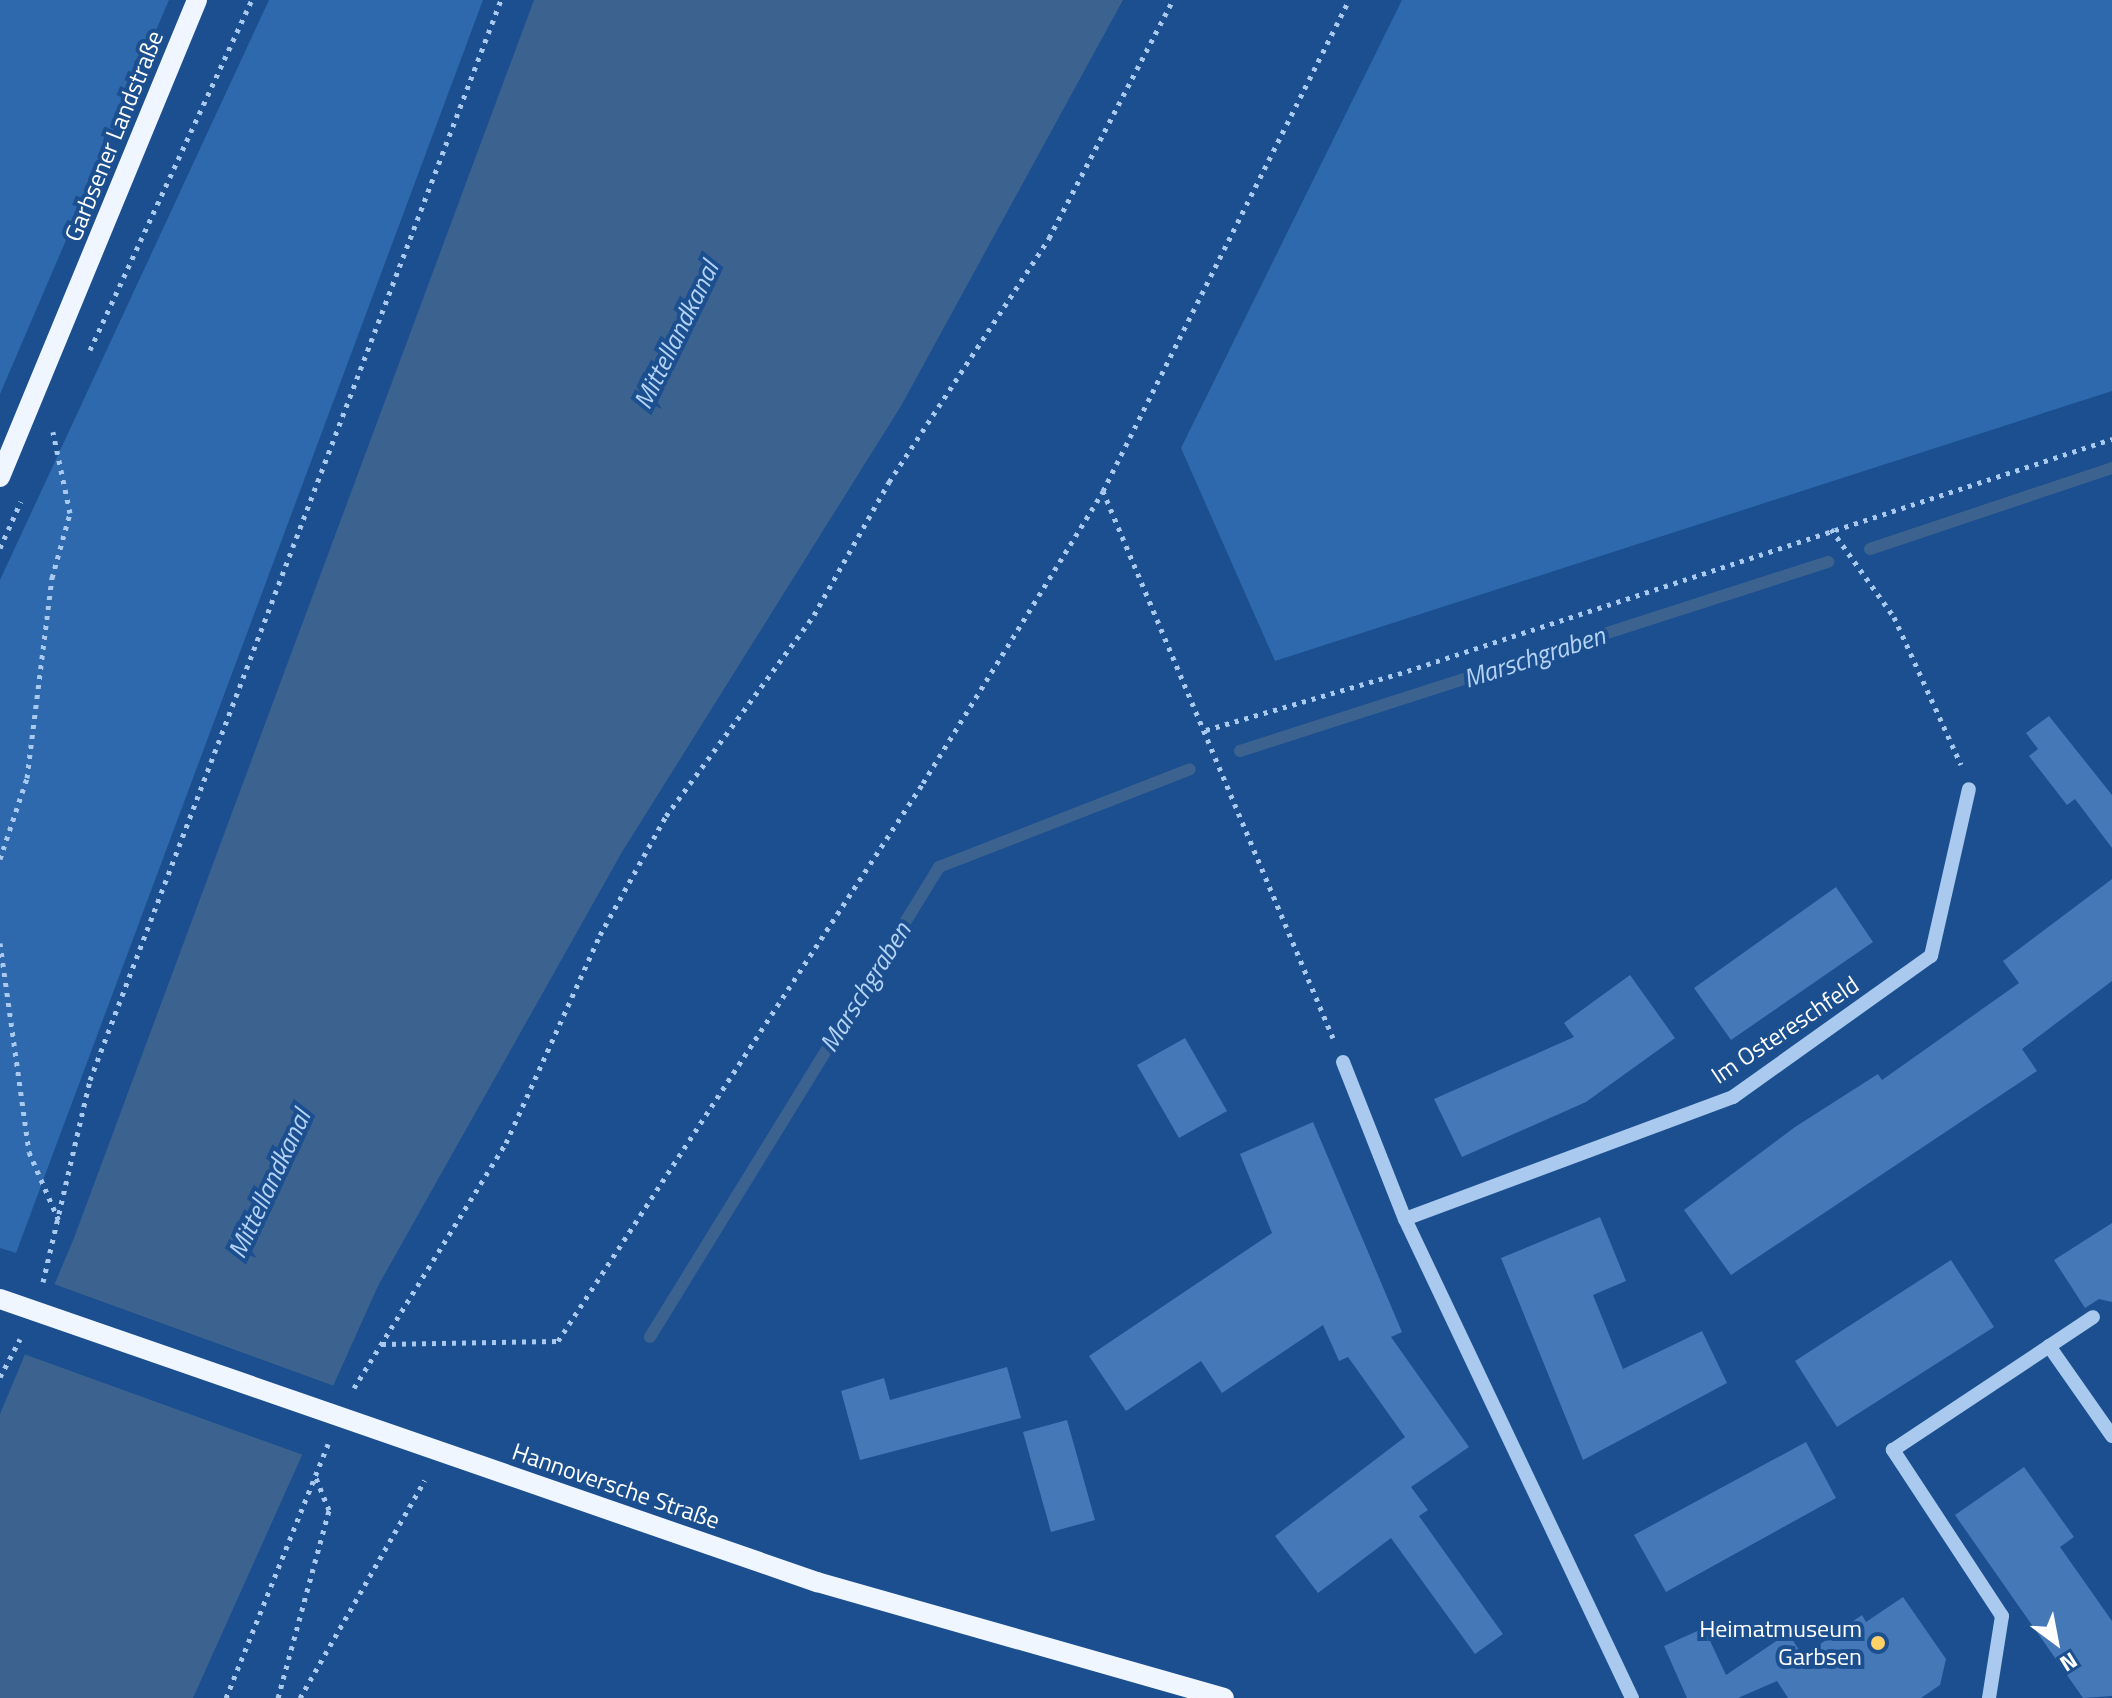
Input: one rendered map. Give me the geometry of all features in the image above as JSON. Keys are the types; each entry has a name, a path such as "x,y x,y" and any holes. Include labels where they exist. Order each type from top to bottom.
{"main road":[{"name":"Garbsener Landstraße","path":"0,477 197,0"},
{"name":"Hannoversche Straße","path":"4,1301 817,1582 1224,1698"}],"street":[{"name":"Im Ostereschfeld","path":"1405,1219 1733,1097 1931,956 1969,789"},
{"path":"1343,1062 1405,1219 1632,1698"},
{"path":"1989,1698 2002,1616 1893,1450 2093,1317"},
{"path":"2049,1346 2112,1436"}],"path":[{"path":"86,359 252,0"},
{"path":"40,1288 59,1221 90,1080 501,0"},
{"path":"346,1400 506,1143 600,935 666,816 814,615 889,482 1049,238 1173,0"},
{"path":"382,1344 558,1341 923,783 1103,491 1349,0"},
{"path":"47,444 59,416"},
{"path":"0,859 27,778 52,578 70,513 53,431"},
{"path":"1206,730 1398,674 2112,439"},
{"path":"1103,491 1343,1062"},
{"path":"0,548 23,496"},
{"path":"1831,529 1894,617 1945,719 1969,789"},
{"path":"0,943 29,1152 59,1221"},
{"path":"0,1377 24,1327"},
{"path":"226,1698 331,1438"},
{"path":"278,1698 329,1510 315,1475"},
{"path":"300,1698 425,1479"}],"shaded area":[{"path":"0,0 169,0 0,394"},
{"path":"269,0 483,0 16,1253 0,1248 0,580"},
{"path":"1402,0 2112,0 2112,391 1275,661 1181,448"}],"water":[{"name":"Mittellandkanal","path":"534,0 1123,0 901,406 622,852 378,1286 193,1698 0,1698 0,1414 74,1238"}],"pier":[{"path":"51,1283 337,1387 306,1456 21,1353"}],"building":[{"path":"2049,716 2112,795 2112,848 2075,799 2067,805 2029,756 2038,749 2026,733"},
{"path":"2112,879 2112,981 2022,1049 2037,1071 1731,1275 1684,1210 1795,1127 1878,1074 1882,1080 2019,983 2003,961"},
{"path":"1836,887 1873,942 1731,1040 1694,988"},
{"path":"1630,975 1675,1038 1586,1102 1462,1157 1434,1099 1574,1037 1564,1023"},
{"path":"1185,1038 1227,1111 1179,1138 1137,1065"},
{"path":"1313,1122 1402,1332 1391,1337 1469,1447 1411,1487 1428,1510 1419,1516 1503,1634 1475,1654 1391,1538 1318,1593 1275,1536 1405,1437 1348,1357 1339,1361 1323,1325 1222,1393 1201,1361 1126,1411 1089,1356 1272,1233 1240,1154"},
{"path":"1600,1217 1626,1281 1593,1295 1623,1369 1702,1331 1727,1383 1583,1460 1501,1258"},
{"path":"2112,1223 2112,1302 2099,1299 2085,1308 2054,1260"},
{"path":"1951,1260 1994,1327 1837,1427 1795,1361"},
{"path":"1007,1367 1021,1418 860,1460 841,1391 884,1378 890,1400"},
{"path":"1067,1420 1095,1520 1051,1532 1023,1432"},
{"path":"1806,1442 1836,1498 1666,1592 1634,1535"},
{"path":"2024,1467 2074,1537 2060,1547 2112,1621 2112,1696 2083,1698 1955,1515"},
{"name":"Heimatmuseum Garbsen","path":"1903,1597 1946,1659 1940,1685 1921,1698 1788,1698 1777,1681 1738,1698 1687,1698 1664,1646 1704,1628 1726,1675 1788,1633 1803,1656 1862,1615 1866,1622"}],"waterway":[{"name":"Marschgraben","path":"1870,549 2112,468"},
{"name":"Marschgraben","path":"1240,751 1828,562"},
{"name":"Marschgraben","path":"650,1337 939,867 1190,769"}],"place":[{"name":"Heimatmuseum Garbsen","path":"1878,1643"}]}
